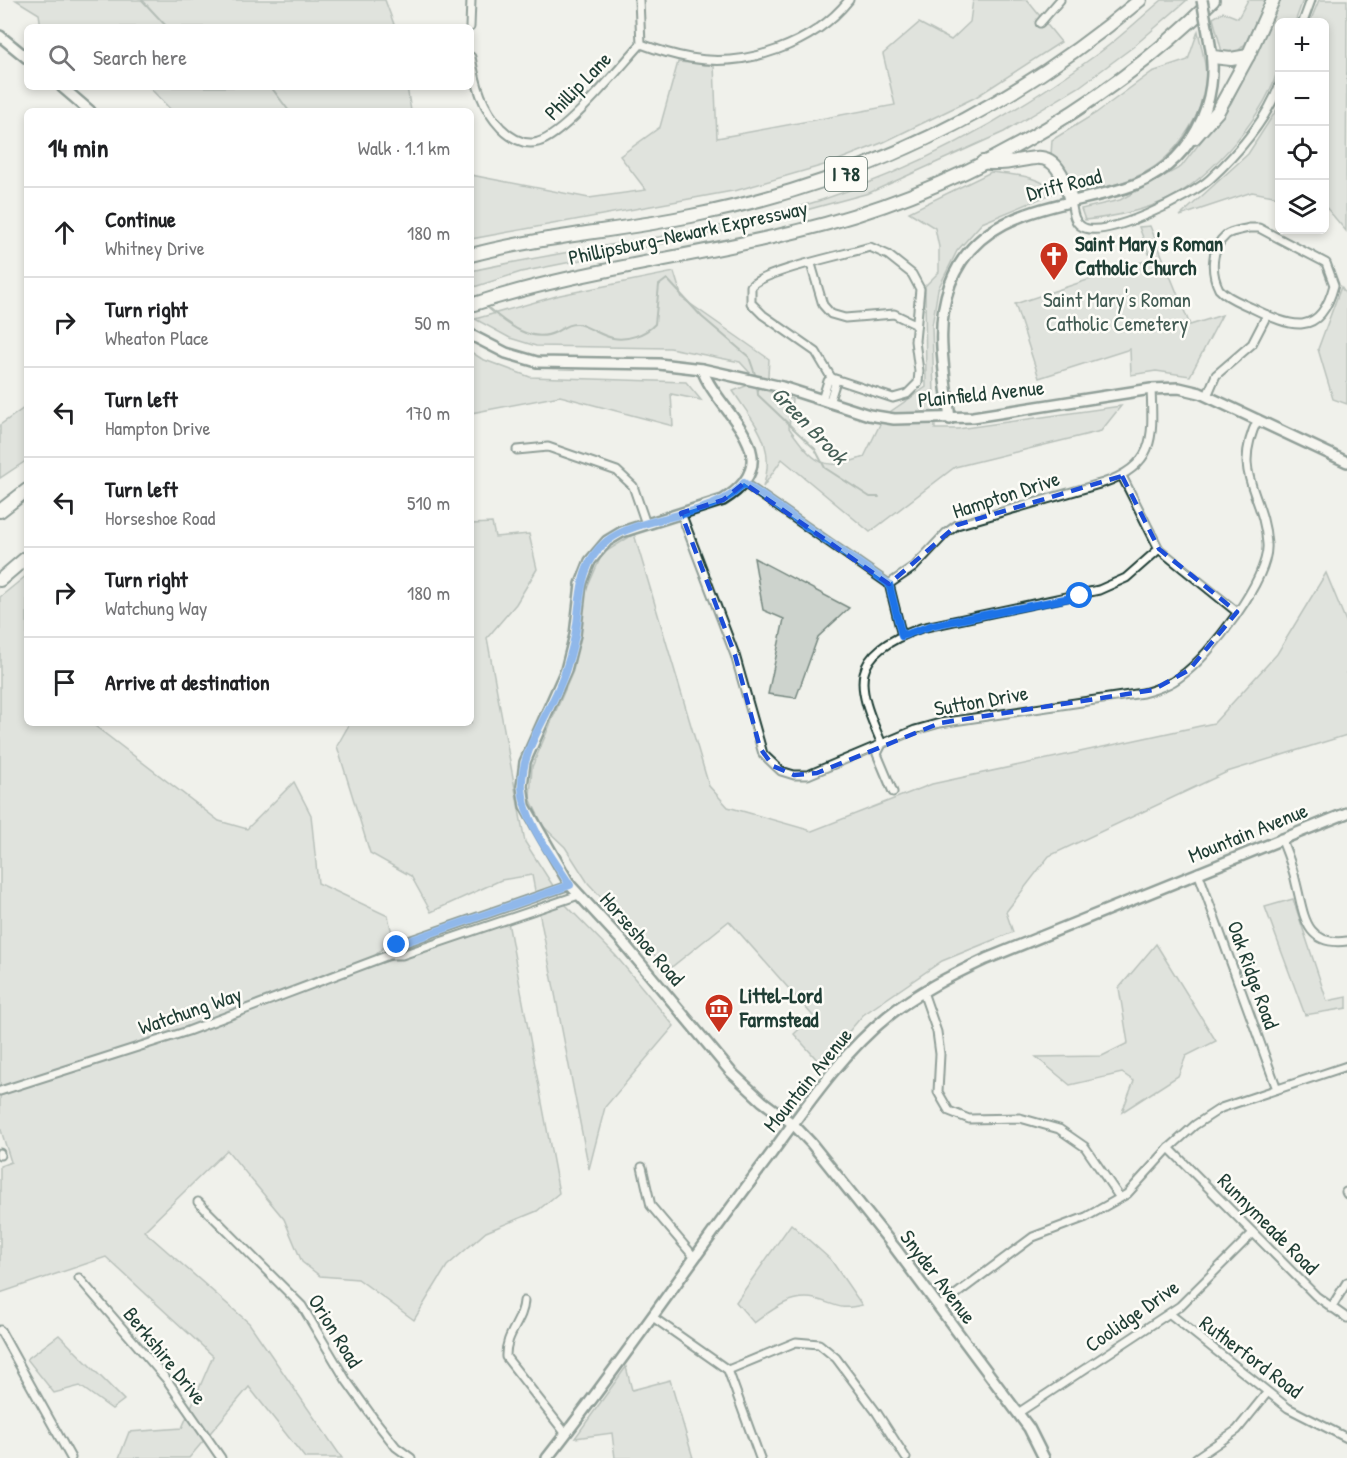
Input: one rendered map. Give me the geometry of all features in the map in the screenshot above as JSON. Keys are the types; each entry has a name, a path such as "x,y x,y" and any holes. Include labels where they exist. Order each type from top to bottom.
{"highway":[{"name":"Phillipsburg-Newark Expressway","path":"474,254 718,210 820,183 863,168 951,128 1015,92 1084,45 1140,0"},
{"name":"Phillipsburg-Newark Expressway","path":"474,304 541,284 801,230 891,202 983,162 1031,136 1108,87 1179,33 1213,0"},
{"path":"1194,138 1218,111 1248,56 1273,0"},
{"path":"1213,57 1231,59 1248,56"},
{"path":"983,162 996,164 1029,158 1047,160 1062,172 1071,201"},
{"path":"0,511 24,492"},
{"path":"0,580 24,560"}],"main road":[{"name":"Drift Road","path":"950,419 941,329 942,312 956,272 974,247 1003,223 1036,210 1126,188 1145,180 1160,171 1194,138 1212,92 1213,57 1202,0"},
{"path":"0,36 24,56"},
{"path":"66,90 86,108"},
{"name":"Plainfield Avenue","path":"474,337 506,353 537,362 659,364 702,369 764,382 826,402 894,419 950,419 1004,413 1150,389 1179,388 1207,396 1347,462"},
{"path":"702,369 709,386 748,437 752,458 744,483"},
{"name":"Horseshoe Road","path":"744,483 723,500 615,536 601,546 590,561 581,584 576,635 566,670 525,762 522,786 525,806 570,885 620,939 731,1072 762,1101 794,1124"},
{"name":"Mountain Avenue","path":"547,1458 654,1318 695,1257 794,1124 853,1048 889,1016 923,992 986,959 1347,813"},
{"name":"Snyder Avenue","path":"794,1124 860,1204 939,1307 1018,1413 1038,1443 1044,1458"}],"street":[{"path":"470,24 471,0"},
{"path":"639,0 641,44 690,58 753,56 783,46 813,32 849,0"},
{"path":"1040,23 1060,0"},
{"path":"1304,18 1311,0"},
{"name":"Phillip Lane","path":"474,71 479,94 486,108 506,133 516,140 533,143 550,138 562,127 641,44"},
{"path":"1071,201 1077,222 1092,230 1129,221 1177,201 1208,181 1225,164 1259,124 1275,94"},
{"path":"1258,228 1323,259 1329,268 1333,290 1321,314 1314,321 1294,326 1267,315 1223,293 1217,284 1212,264 1222,241 1230,233 1258,228"},
{"path":"870,247 878,249 917,280 920,292 915,324 919,378 912,391 893,398 832,378 816,352 763,315 751,303 749,291 754,282 811,264 870,247"},
{"path":"811,264 823,305 831,314 845,318 894,314 915,324"},
{"path":"1207,396 1216,375 1252,344 1267,315"},
{"path":"826,402 828,381 832,378"},
{"path":"1150,389 1151,440 1135,466 1122,476 1159,549 1237,612"},
{"name":"Sutton Drive","path":"681,513 735,656 759,743 767,760 785,773 808,775 940,723 1143,693 1163,687 1181,677 1197,663 1248,598 1267,555 1265,529 1246,462 1248,439 1258,419"},
{"path":"517,450 548,447 617,471 633,486 646,525"},
{"name":"Hampton Drive","path":"889,584 914,567 946,533 957,525 1122,476"},
{"path":"744,483 889,584 902,636"},
{"path":"893,792 877,754 882,744 863,700 862,679 870,660 902,636 933,625 1099,591 1126,578 1159,549"},
{"path":"1281,838 1291,863 1302,912 1308,927 1327,940 1347,941"},
{"name":"Oak Ridge Road","path":"1198,872 1277,1089"},
{"name":"Watchung Way","path":"389,955 389,951 397,945 570,885"},
{"name":"Watchung Way","path":"0,1091 188,1031 389,955 402,955 579,895"},
{"path":"923,992 937,1032 940,1054 938,1092 949,1111 969,1119 1020,1118 1059,1129 1085,1147 1120,1198"},
{"path":"939,1307 1033,1237 1050,1228 1086,1217 1120,1198 1142,1179 1169,1148 1221,1108 1347,1066"},
{"name":"Runnymeade Road","path":"1169,1148 1316,1296 1347,1317"},
{"path":"642,1167 651,1206 695,1257"},
{"name":"Orion Road","path":"198,1202 302,1306 368,1412 396,1447 411,1458"},
{"name":"Coolidge Drive","path":"1018,1413 1170,1314 1253,1233"},
{"name":"Berkshire Drive","path":"80,1278 167,1380 221,1458"},
{"path":"1331,1308 1347,1282"},
{"path":"524,1301 521,1314 506,1341 506,1357 566,1434"},
{"name":"Rutherford Road","path":"1170,1314 1288,1408 1347,1438"},
{"path":"654,1318 729,1370 760,1458"},
{"path":"0,1330 71,1458"},
{"path":"729,1370 796,1342 819,1344 836,1358 877,1413 906,1458"},
{"path":"1196,1458 1237,1430 1267,1393"}],"highlighted area":[{"path":"1122,476 1159,549 1237,612 1189,670 1153,690 940,723 817,773 794,775 773,766 760,748 735,655 681,513 723,500 744,483 889,584 957,525"}],"green space":[{"path":"16,0 385,0 394,24 41,24 39,14"},
{"path":"973,0 1027,0 1061,42 976,97 884,142 831,163 738,190 474,238 474,176 589,198 646,190 620,156 660,127 678,62 714,65 717,138 895,105 883,54 919,23 951,40 970,22"},
{"path":"1162,0 1187,0 1133,47 1079,87 1004,132 869,193 736,229 521,272 474,287 474,270 744,221 791,209 884,177 972,134 1015,109 1105,49"},
{"path":"1248,0 1266,0 1245,44 1237,52 1222,52 1213,18 1223,12 1238,18"},
{"path":"1281,0 1303,0 1296,18 1275,18 1274,82 1251,121 1220,159 1202,176 1169,199 1128,213 1085,220 1081,209 1120,200 1181,167 1231,103"},
{"path":"1319,0 1347,0 1346,231 1329,211 1329,18 1312,18"},
{"path":"1198,31 1205,66 1205,89 1196,116 1181,141 1161,161 1142,174 1115,185 1076,194 1065,166 1051,155 1052,140 1096,113 1152,72 1188,60"},
{"path":"152,90 408,90 410,108 169,108"},
{"path":"1275,112 1275,196 1252,192 1180,216 1248,154"},
{"path":"991,172 1034,179 1056,192 982,223 957,251 938,289 932,326 935,429 958,429 1121,406 1101,431 955,467 870,532 782,459 763,487 767,472 767,459 762,436 733,391 746,386 750,373 740,362 670,348 536,346 510,338 475,319 560,295 674,272 682,298 769,359 767,391 792,399 789,428 805,449 812,456 828,464 849,462 864,457 884,416 926,387 925,286 939,272 939,247 935,228 909,212"},
{"name":"Saint Mary's Roman Catholic Cemetery","path":"1150,226 1190,325 1222,315 1190,376 1156,371 1131,375 1130,349 1039,378 1015,304 1151,259 1139,227"},
{"path":"1341,287 1347,296 1347,404 1333,399 1318,349"},
{"path":"474,354 530,377 686,382 701,400 671,394 673,426 560,396 474,412"},
{"path":"24,408 24,462 0,478 0,425"},
{"path":"492,523 495,537 529,534 537,569 516,604 487,638 525,842 564,903 616,956 674,1026 605,1107 589,1169 532,875 501,880 431,912 411,876 370,853 337,746 348,726 474,726 474,524"},
{"path":"634,534 709,786 728,807 812,831 932,784 1214,723 1277,654 1326,573 1347,624 1347,735 1227,772 1049,856 1006,912 1013,932 942,961 863,1015 821,1064 794,1034 813,1016 729,921 668,970 588,883 565,847 543,826 530,798 532,767 573,671 586,591 602,554"},
{"path":"754,558 849,608 818,637 796,698 768,694 784,619 763,610"},
{"path":"24,577 24,726 95,726 219,821 247,829 294,782 311,815 318,883 388,916 393,938 360,970 508,922 559,1193 537,1211 486,1232 447,1266 414,1320 358,1279 320,1276 302,1262 284,1219 227,1150 144,1231 249,1323 342,1458 305,1458 249,1387 189,1458 119,1458 129,1432 182,1428 213,1356 106,1257 0,1293 0,1166 11,1162 0,1127 0,597"},
{"path":"1293,899 1327,1001 1347,997 1347,1008 1305,1015 1265,907"},
{"path":"1156,944 1216,1041 1186,1056 1178,1076 1122,1112 1134,1081 1122,1073 1070,1085 1036,1057 1102,1056 1128,1043 1119,988"},
{"path":"791,1224 831,1260 862,1305 842,1307 815,1299 798,1299 782,1304 754,1323 736,1302"},
{"path":"59,1335 124,1400 112,1409 80,1386 54,1393 27,1359"},
{"path":"626,1367 632,1390 670,1380 693,1458 615,1458 612,1433 575,1438"}],"waterway":[{"name":"Green Brook","path":"142,0 164,24"},
{"name":"Green Brook","path":"273,90 287,108"},
{"name":"Green Brook","path":"486,306 510,325 527,334 546,335 569,325 578,324 609,337 630,338 641,334 655,324 659,285 667,279 702,317 749,357 756,377"},
{"name":"Green Brook","path":"474,296 477,299"},
{"name":"Green Brook","path":"757,383 758,395 815,449 825,468 870,497 879,497"}],"place":[{"name":"Saint Mary's Roman Catholic Church","path":"1054,282"},
{"name":"Littel-Lord Farmstead","path":"719,1034"}],"route":[{"path":"397,945 570,885 528,815 523,796 522,775 525,762 566,670 576,635 584,573 601,546 622,532 723,500 744,483 889,584 902,636 933,625 1080,596"}]}
